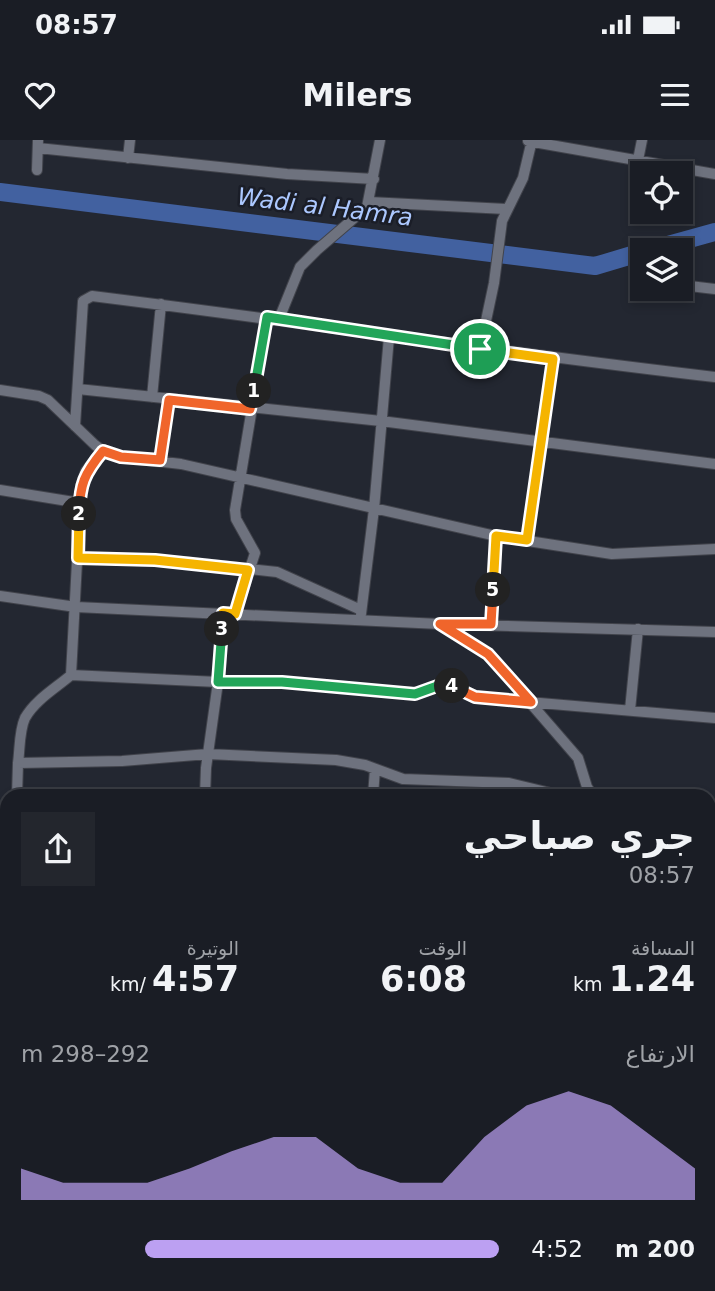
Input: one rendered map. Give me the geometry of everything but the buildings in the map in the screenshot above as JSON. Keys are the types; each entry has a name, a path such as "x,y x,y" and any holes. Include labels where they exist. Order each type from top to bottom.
{"street":[{"path":"128,158 130,140"},
{"path":"206,789 208,754 229,613 254,551 235,514 250,409 273,318 300,267 365,211 374,179 380,140"},
{"path":"480,349 494,283 502,221 523,178 530,140 715,174"},
{"path":"638,160 642,140"},
{"path":"37,170 38,144 128,158 286,174 374,179"},
{"path":"369,202 506,209"},
{"path":"693,286 715,289"},
{"path":"75,426 83,301 92,296 273,318 553,359 715,377"},
{"path":"152,397 161,304"},
{"path":"361,615 374,509 389,337"},
{"path":"527,540 553,359"},
{"path":"78,389 382,421 715,464"},
{"path":"0,390 48,400 103,451 121,457 160,460 496,536 612,554 715,549"},
{"path":"160,460 169,400"},
{"path":"71,675 81,486 86,471 103,451"},
{"path":"0,490 80,503"},
{"path":"491,624 496,536"},
{"path":"78,558 155,560 286,575 361,615"},
{"path":"0,596 76,607 361,615 440,624 715,632"},
{"path":"440,624 488,654 578,758 588,789"},
{"path":"630,710 638,629"},
{"path":"17,789 22,726 26,717 34,706 71,675 218,682 282,682 415,694 445,684 475,697 715,718"},
{"path":"18,764 122,761 208,754 336,760 351,761 403,779 509,783 534,789"},
{"path":"374,789 375,769"}],"waterway":[{"name":"Wadi al Hamra","path":"0,192 595,266 630,256"},
{"name":"Wadi al Hamra","path":"693,238 715,232"}],"route":[{"path":"267,317 480,349 553,359 527,540 496,536 491,624 440,624 488,654 531,702 475,697 449,684 415,694 267,681 218,682 223,613 235,614 248,570 186,562 78,558 81,486 86,471 103,451 121,457 160,460 169,400 250,409 267,317"}]}
